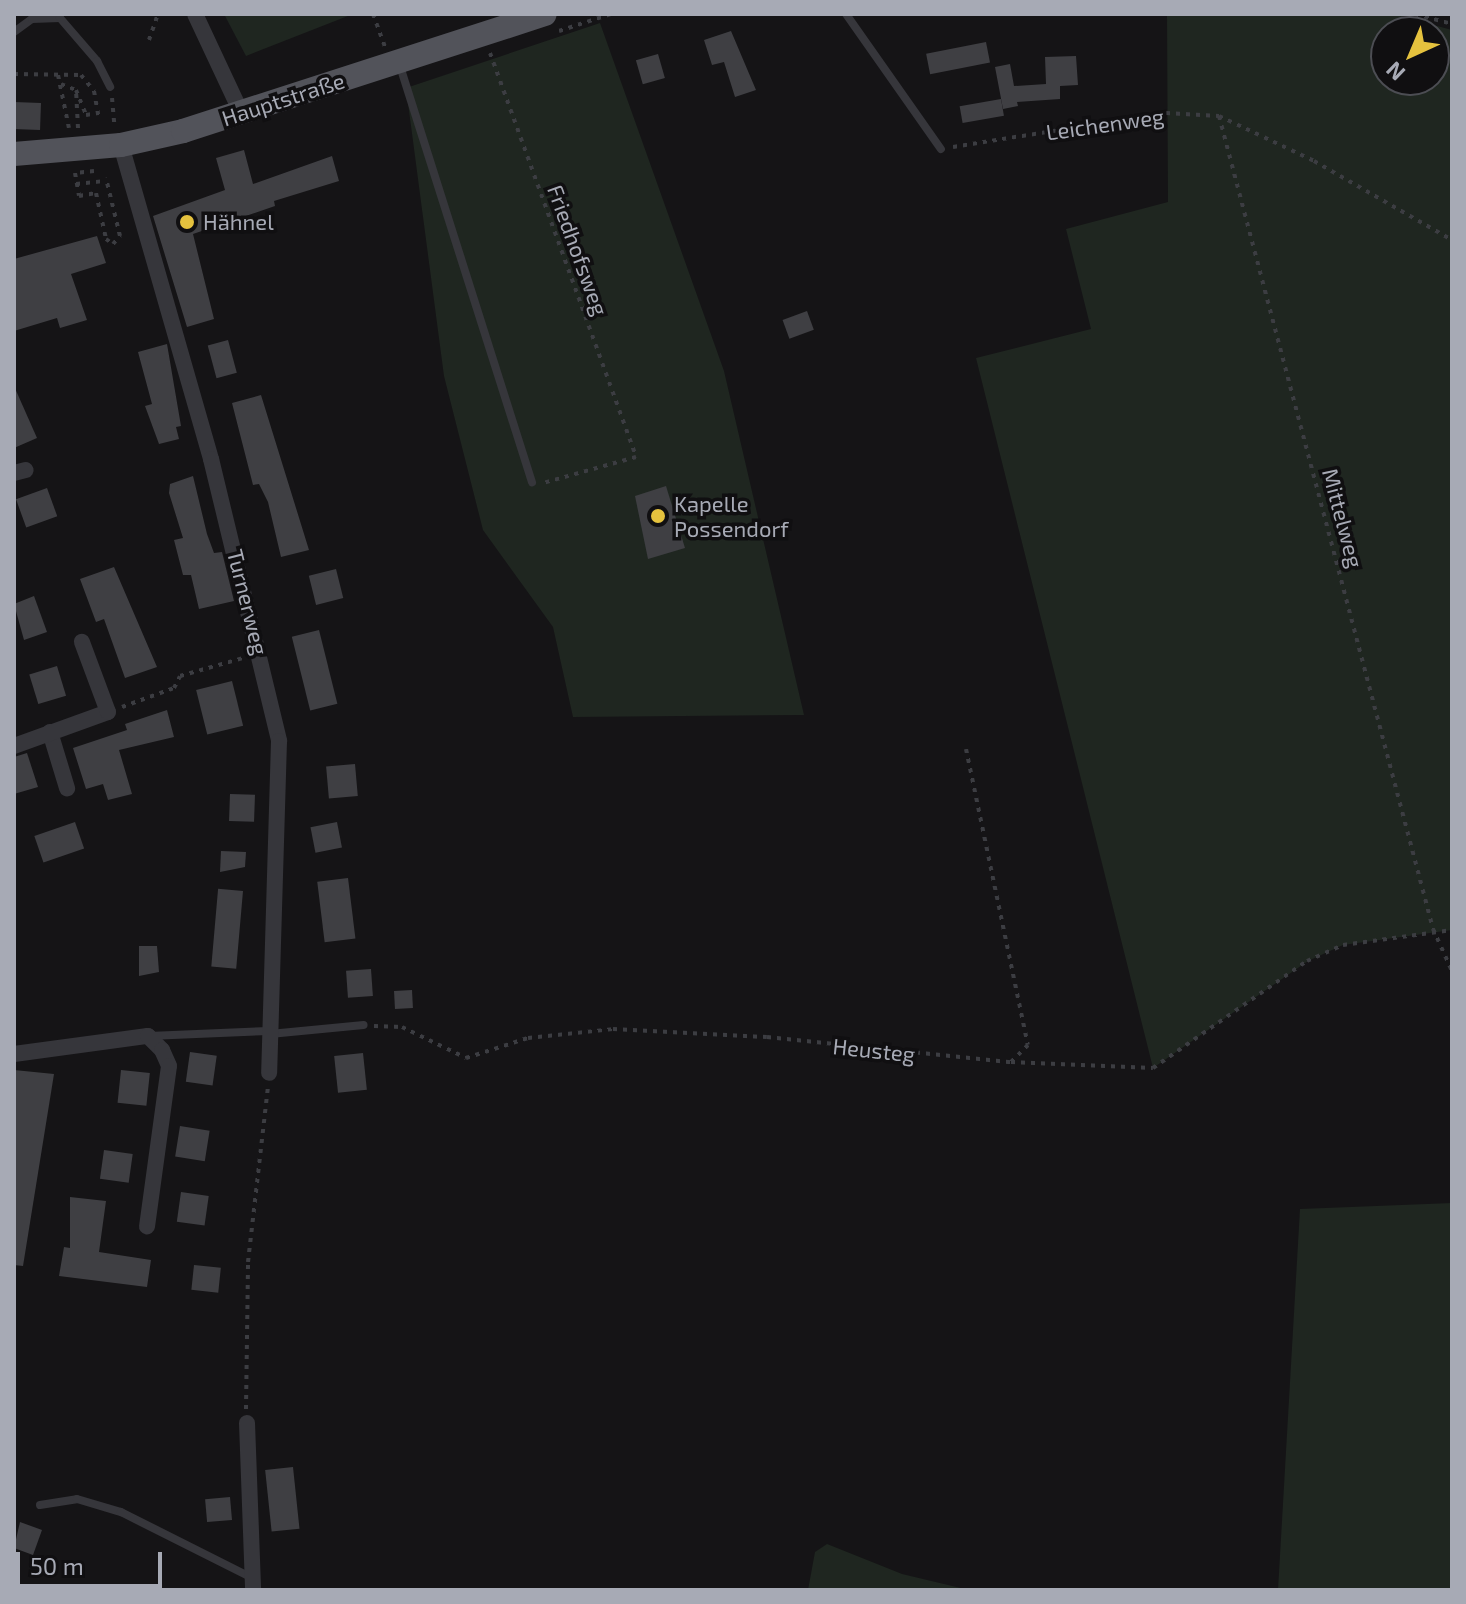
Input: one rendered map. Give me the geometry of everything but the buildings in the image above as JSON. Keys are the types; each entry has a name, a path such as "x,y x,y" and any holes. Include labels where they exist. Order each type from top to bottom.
{"main road":[{"name":"Hauptstraße","path":"14,154 124,156 241,112 545,14"}],"street":[{"path":"195,14 241,112"},
{"name":"Turnerweg","path":"124,156 262,653 279,741 269,1073"},
{"path":"14,746 108,712 82,642"},
{"path":"50,732 67,788"},
{"path":"14,1054 148,1036 169,1066 147,1226"},
{"path":"247,1423 253,1584"}],"lane":[{"path":"846,14 941,149"},
{"path":"14,32 32,19 60,18 82,41 110,87"},
{"path":"394,63 534,483"},
{"path":"148,1036 364,1025"},
{"path":"40,1505 77,1499 121,1512 253,1584"}],"path":[{"path":"149,40 158,14"},
{"path":"373,14 394,63"},
{"path":"1415,14 1452,24"},
{"name":"Friedhofsweg","path":"490,53 636,457 534,483"},
{"path":"14,74 81,75 89,82 98,116 86,115 76,90 61,84"},
{"path":"58,75 69,131"},
{"path":"76,90 78,129 116,123 110,87"},
{"name":"Leichenweg","path":"941,149 1166,113 1219,116 1314,161 1452,240"},
{"name":"Mittelweg","path":"1219,116 1434,931 1452,971"},
{"path":"76,184 106,179 120,236 113,244 106,239 96,193 79,196 76,184 75,173 124,156"},
{"path":"108,712 174,688 180,676 262,653"},
{"path":"966,749 1028,1045 1011,1062"},
{"name":"Heusteg","path":"364,1025 402,1027 466,1058 528,1038 613,1029 767,1037 1011,1062 1153,1068 1307,961 1343,945 1452,930"},
{"path":"247,1423 248,1262 269,1073"}],"shaded area":[{"path":"224,14 353,14 246,56"},
{"path":"1167,14 1400,16 1370,16 1370,96 1450,96 1452,30 1452,930 1343,945 1308,961 1153,1068 976,358 1091,329 1066,229 1168,202"},
{"path":"600,23 724,371 804,715 573,717 553,627 483,530 444,376 406,88"},
{"path":"1452,1203 1452,1590 1278,1590 1300,1209"},
{"path":"827,1544 902,1574 969,1590 808,1590 815,1552"}],"place":[{"name":"Hähnel","path":"187,222"},
{"name":"Kapelle Possendorf","path":"658,516"}]}
